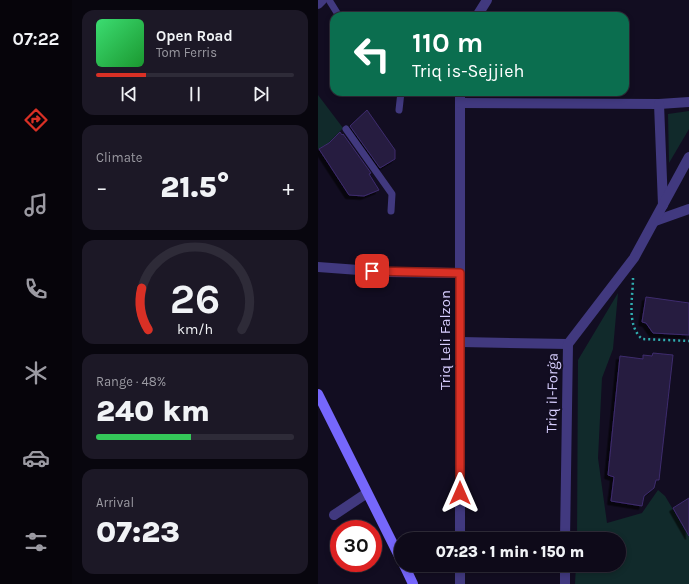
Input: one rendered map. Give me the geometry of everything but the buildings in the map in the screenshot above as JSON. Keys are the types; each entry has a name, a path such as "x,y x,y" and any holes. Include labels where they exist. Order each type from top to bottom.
{"street":[{"path":"318,4 322,0"},
{"path":"480,12 487,0"},
{"name":"Triq Leli Falzon","path":"460,96 460,532"},
{"path":"460,103 659,104 689,102"},
{"path":"659,104 664,206"},
{"name":"Triq il-Forġa","path":"565,532 568,344 634,258 664,206 689,157"},
{"path":"655,220 689,209"},
{"path":"318,267 386,272 460,273"},
{"path":"461,342 568,344"},
{"path":"318,394 394,546"},
{"path":"334,515 367,493"},
{"path":"407,572 413,584"},
{"path":"460,572 460,584"},
{"path":"564,584 565,572"}],"lane":[{"path":"329,0 336,12"},
{"path":"398,110 400,96"},
{"path":"346,129 392,194 391,211"}],"path":[{"path":"634,258 632,317 636,334 642,339 689,341"}],"green space":[{"path":"318,95 343,128 329,143 319,149 318,149"},
{"path":"689,111 689,129 669,163 668,114"},
{"path":"618,293 613,349 602,378 598,458 607,523 642,513 658,490 665,496 689,536 689,584 575,584 576,572 626,572 626,532 577,532 578,360"}],"route":[{"path":"372,271 460,273 460,493"}]}
